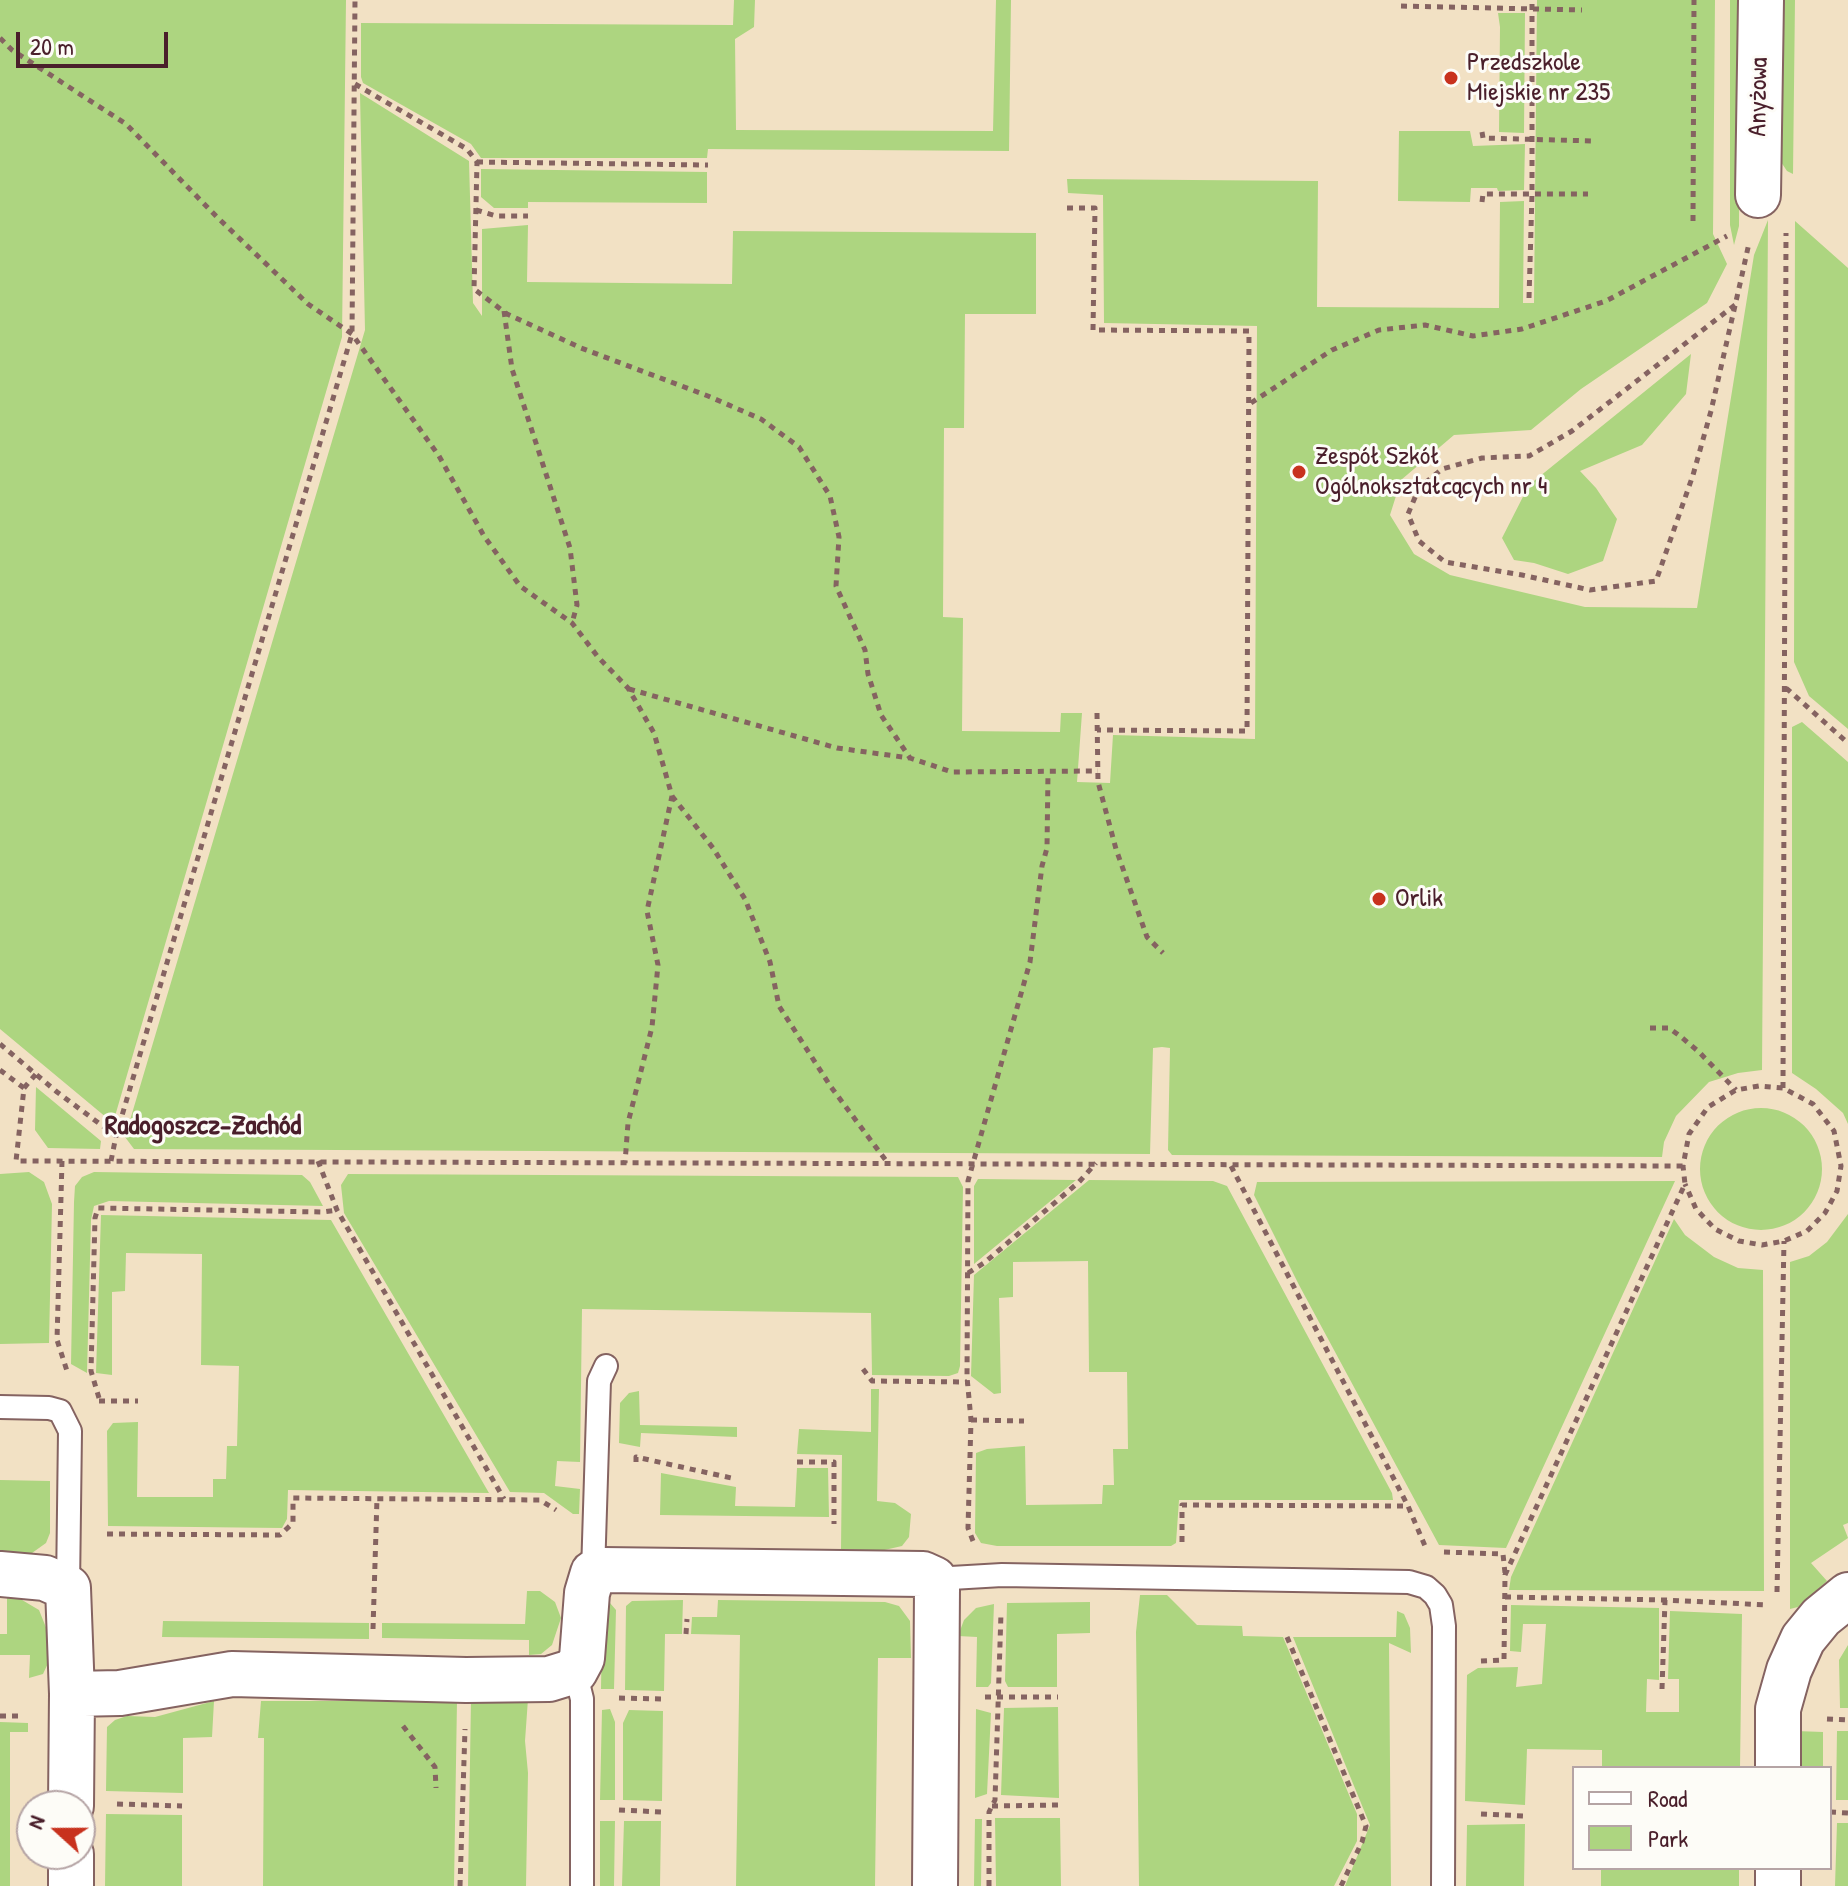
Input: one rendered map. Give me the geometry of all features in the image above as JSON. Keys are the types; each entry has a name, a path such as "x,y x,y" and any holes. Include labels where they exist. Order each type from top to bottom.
{"street":[{"name":"Anyżowa","path":"1761,0 1772,208"},
{"path":"72,1694 120,1693 232,1674 549,1679 575,1671 582,1658 587,1593 593,1573 618,1570 923,1574 934,1579 937,1588 935,1886"},
{"path":"0,1574 45,1578 68,1588 71,1790"},
{"path":"1778,1766 1778,1709 1789,1670 1803,1639 1821,1617 1848,1595"}],"lane":[{"path":"593,1573 599,1381 606,1366"},
{"path":"0,1407 60,1411 70,1431 68,1588"},
{"path":"934,1579 1002,1575 1409,1582 1426,1587 1441,1605 1444,1626 1443,1886"},
{"path":"575,1671 582,1699 582,1886"}],"path":[{"path":"111,1161 352,334 355,0"},
{"path":"1529,298 1532,0"},
{"path":"1693,221 1694,0"},
{"path":"1401,6 1582,10"},
{"path":"0,38 12,50 126,124 308,304 352,334 439,456 484,536 520,586 572,623 598,657 628,688 654,733 672,796 713,848 745,899 770,962 779,1006 831,1087 887,1163"},
{"path":"354,84 467,149 477,162 474,289 504,311 581,348 761,419 799,447 830,496 839,537 836,586 865,650 868,674 881,715 910,758"},
{"path":"1482,132 1483,138 1593,141"},
{"path":"477,162 708,165"},
{"path":"1482,202 1483,194 1588,194"},
{"path":"1067,208 1095,208 1093,330 1249,331 1247,731 1097,730"},
{"path":"1735,305 1572,431 1529,456 1482,458 1442,469 1419,488 1408,514 1419,541 1445,562 1590,590 1656,581 1693,475 1735,305 1772,208"},
{"path":"1772,208 1785,688 1783,1088"},
{"path":"476,210 496,216 528,216"},
{"path":"1250,403 1332,350 1379,330 1425,325 1473,336 1522,329 1606,301 1727,236"},
{"path":"504,311 512,369 570,548 577,605 572,623"},
{"path":"628,688 837,748 910,758 952,772 1098,771"},
{"path":"1785,688 1848,743"},
{"path":"1097,713 1098,782 1116,849 1147,937 1163,953"},
{"path":"989,1886 992,1806 995,1800 1002,1553 985,1551 973,1543 968,1528 971,1420 967,1382 968,1181 1030,962 1047,848 1048,773"},
{"path":"625,1163 628,1123 652,1027 658,965 647,911 672,796"},
{"path":"1650,1028 1669,1028 1736,1090"},
{"path":"0,1045 116,1136"},
{"path":"0,1070 24,1088"},
{"path":"36,1074 24,1088 16,1161 1683,1166"},
{"path":"1759,1086 1783,1088 1813,1104 1834,1131 1846,1168 1825,1213 1807,1231 1784,1241 1762,1245 1739,1241 1715,1229 1696,1209 1685,1184 1683,1166 1689,1134 1708,1107 1736,1090 1759,1086"},
{"path":"62,1161 57,1340 71,1382"},
{"path":"318,1161 337,1210 504,1499"},
{"path":"967,1273 984,1263 1096,1163"},
{"path":"1231,1166 1408,1506 1428,1551"},
{"path":"1505,1575 1685,1184"},
{"path":"101,1402 91,1371 95,1218 98,1208 337,1210"},
{"path":"1505,1597 1777,1605 1784,1241"},
{"path":"863,1369 872,1381 967,1382"},
{"path":"91,1395 101,1402 138,1401"},
{"path":"971,1420 1024,1421"},
{"path":"636,1471 636,1457 736,1479"},
{"path":"797,1462 834,1462 833,1574"},
{"path":"99,1534 280,1535 293,1523 293,1498 540,1500 596,1530"},
{"path":"377,1498 369,1678 435,1767 436,1788"},
{"path":"1182,1553 1182,1505 1408,1506"},
{"path":"1443,1552 1503,1554 1504,1660 1474,1662"},
{"path":"1662,1689 1665,1600"},
{"path":"1287,1637 1366,1826 1362,1842 1341,1886"},
{"path":"460,1886 466,1680"},
{"path":"620,1684 620,1712"},
{"path":"976,1697 1058,1697"},
{"path":"619,1796 619,1825"},
{"path":"114,1804 182,1806"},
{"path":"983,1806 1059,1805"},
{"path":"1473,1814 1525,1816"}],"green space":[{"path":"0,0 346,0 342,337 113,1123 0,1029"},
{"path":"734,0 755,0 754,27 735,39 736,130 993,131 996,0 1011,0 1009,151 708,149 707,158 481,158 471,144 363,83 361,77 361,23 733,25"},
{"path":"1537,0 1715,0 1713,234 1727,264 1707,303 1581,389 1531,430 1454,435 1401,480 1390,515 1414,554 1450,575 1585,607 1697,608 1754,255 1768,220 1762,1070 1709,1082 1676,1116 1664,1142 1662,1157 1172,1155 1168,1150 1170,1048 1162,1047 1153,1048 1150,1154 134,1149 125,1137 365,330 360,93 469,161 473,303 482,316 482,229 528,225 527,282 732,284 733,231 1036,233 1036,314 965,314 964,428 944,428 943,617 963,618 962,731 1060,732 1061,713 1082,713 1077,782 1110,783 1113,735 1255,739 1257,326 1104,323 1103,195 1068,193 1067,179 1318,181 1317,307 1499,308 1500,202 1524,201 1523,303 1534,303"},
{"path":"1730,0 1740,0 1739,226 1734,245 1730,225"},
{"path":"1781,0 1795,0 1793,174 1781,162"},
{"path":"1498,13 1525,13 1524,133 1499,132"},
{"path":"1399,131 1470,131 1473,146 1525,144 1524,190 1471,188 1470,202 1398,201"},
{"path":"481,169 707,172 707,203 528,202 528,208 494,208 481,197"},
{"path":"1795,221 1848,268 1848,729 1809,696 1794,662"},
{"path":"1691,354 1686,394 1642,445 1580,471 1617,519 1603,561 1568,574 1514,560 1502,538 1529,485"},
{"path":"1802,722 1848,762 1848,1124 1843,1113 1792,1073 1792,727"},
{"path":"36,1087 101,1141 100,1149 48,1148 35,1130"},
{"path":"1761,1108 1785,1112 1804,1126 1818,1145 1822,1169 1818,1193 1804,1212 1785,1226 1761,1230 1737,1226 1718,1212 1704,1193 1700,1169 1704,1145 1718,1126 1737,1112"},
{"path":"29,1172 44,1182 52,1204 49,1343 0,1344 0,1174"},
{"path":"94,1172 302,1175 310,1182 323,1206 109,1201 94,1206 91,1220 87,1373 71,1364 74,1202 75,1186 82,1177"},
{"path":"348,1174 958,1177 963,1187 958,1373 949,1376 872,1375 871,1313 582,1309 580,1462 557,1461 555,1486 580,1489 579,1514 573,1514 544,1493 510,1492 344,1213 341,1185"},
{"path":"978,1179 1076,1180 974,1264 974,1186"},
{"path":"1089,1180 1213,1181 1227,1186 1393,1500 1179,1500 1176,1543 1171,1546 997,1546 981,1543 975,1533 976,1453 987,1449 1025,1446 1026,1505 1102,1504 1103,1485 1114,1485 1113,1449 1128,1449 1127,1372 1089,1372 1088,1261 1013,1262 1013,1297 999,1298 1001,1393 994,1394 971,1376 974,1275"},
{"path":"1675,1181 1506,1548 1439,1545 1299,1285 1254,1195 1257,1182"},
{"path":"1848,1214 1848,1523 1843,1525 1848,1538 1811,1563 1827,1581 1798,1607 1790,1609 1790,1262 1809,1256 1827,1242"},
{"path":"101,1215 331,1220 489,1493 288,1490 287,1519 282,1528 108,1526 107,1431 113,1423 138,1422 137,1497 213,1497 213,1479 226,1479 227,1446 237,1446 239,1366 201,1365 202,1254 126,1253 125,1291 112,1292 112,1375 96,1373"},
{"path":"1674,1219 1685,1235 1714,1257 1738,1268 1763,1270 1764,1591 1509,1590 1511,1577"},
{"path":"871,1389 879,1389 877,1501 895,1503 911,1514 909,1537 902,1546 880,1551 841,1549 842,1455 797,1454 799,1429 871,1432"},
{"path":"639,1391 640,1425 737,1427 737,1437 641,1433 640,1447 619,1443 620,1403 629,1393"},
{"path":"797,1468 828,1468 829,1517 660,1515 661,1473 736,1487 735,1506 795,1507"},
{"path":"0,1480 50,1481 50,1533 46,1543 32,1553 0,1553"},
{"path":"527,1591 540,1591 555,1602 561,1618 552,1645 541,1654 529,1655 529,1640 382,1638 382,1623 525,1624"},
{"path":"1140,1595 1167,1595 1197,1625 1242,1626 1243,1636 1283,1637 1357,1814 1357,1841 1334,1886 1139,1886 1136,1632"},
{"path":"17,1597 39,1610 49,1635 49,1661 43,1674 29,1678 30,1655 0,1655 0,1634 7,1634 7,1598"},
{"path":"683,1600 682,1634 665,1634 664,1691 625,1690 626,1606 632,1601"},
{"path":"718,1600 885,1602 899,1606 910,1621 911,1658 878,1658 875,1886 736,1886 740,1635 691,1634 692,1617 717,1617"},
{"path":"1090,1602 1090,1633 1057,1634 1057,1687 1008,1687 1005,1681 1007,1603"},
{"path":"610,1603 616,1610 614,1689 601,1689 602,1623"},
{"path":"994,1604 991,1683 988,1687 976,1687 977,1637 958,1636 964,1620 976,1608"},
{"path":"1511,1605 1659,1608 1659,1680 1647,1679 1646,1712 1679,1712 1679,1679 1668,1679 1670,1611 1742,1614 1740,1766 1602,1766 1602,1750 1527,1749 1525,1805 1465,1801 1467,1675 1478,1668 1518,1667 1516,1687 1542,1684 1546,1624 1523,1624 1521,1652 1510,1651"},
{"path":"1397,1611 1404,1614 1410,1628 1411,1653 1389,1643 1391,1886 1345,1886 1370,1825 1293,1637 1396,1637"},
{"path":"163,1621 369,1623 369,1639 162,1637"},
{"path":"1848,1645 1848,1708 1840,1708 1839,1660"},
{"path":"471,1699 528,1699 525,1741 528,1773 526,1886 468,1886"},
{"path":"214,1701 212,1737 183,1738 183,1793 106,1791 107,1727 115,1720 127,1716 155,1717"},
{"path":"261,1701 457,1701 454,1886 263,1886 264,1738 258,1738"},
{"path":"1058,1707 1059,1798 1001,1795 1004,1708"},
{"path":"610,1709 615,1722 615,1800 600,1800 602,1710"},
{"path":"976,1709 991,1713 987,1794 975,1798"},
{"path":"629,1710 663,1711 662,1801 623,1800 623,1723"},
{"path":"0,1722 28,1723 28,1732 10,1732 10,1886 0,1886"},
{"path":"1796,1731 1823,1732 1823,1766 1795,1766"},
{"path":"1837,1731 1848,1731 1848,1800 1836,1800"},
{"path":"106,1814 182,1815 182,1886 105,1886"},
{"path":"995,1818 1060,1818 1061,1886 996,1886"},
{"path":"975,1819 982,1819 981,1886 974,1886"},
{"path":"600,1821 615,1821 614,1886 600,1886"},
{"path":"624,1821 661,1821 660,1886 622,1886"},
{"path":"1837,1823 1848,1823 1848,1886 1835,1886"},
{"path":"1525,1824 1524,1886 1466,1886 1467,1825"},
{"path":"1601,1870 1739,1870 1739,1886 1601,1886"}],"place":[{"name":"Przedszkole Miejskie nr 235","path":"1451,78"},
{"name":"Zespół Szkół Ogólnokształcących nr 4","path":"1299,472"},
{"name":"Orlik","path":"1379,899"}],"district":[{"name":"Radogoszcz-Zachód","path":"203,1127"}]}
